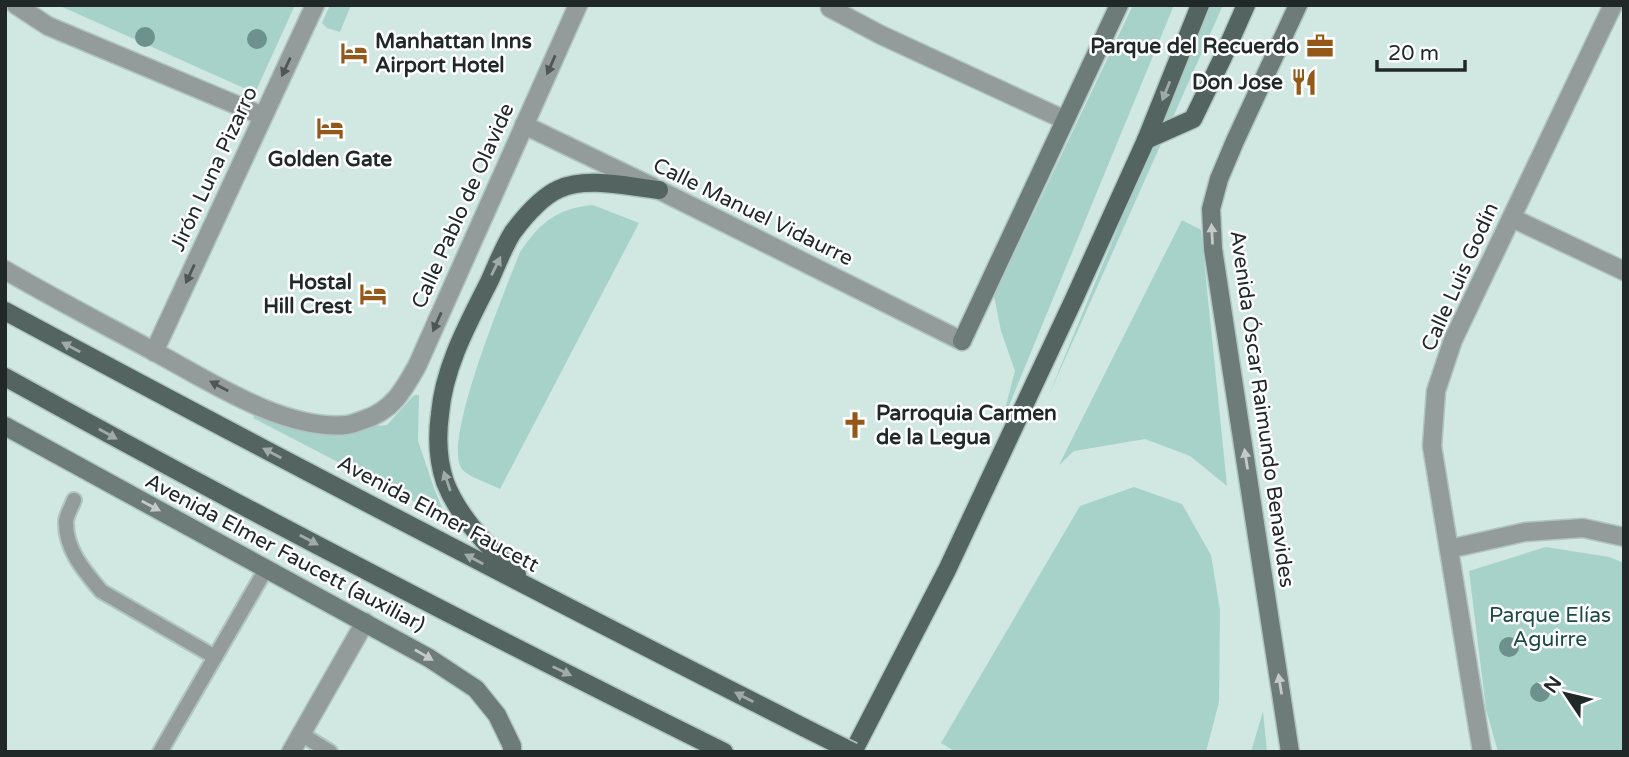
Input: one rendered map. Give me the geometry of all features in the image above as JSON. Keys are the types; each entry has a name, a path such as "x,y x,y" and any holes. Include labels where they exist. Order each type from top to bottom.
{"main road":[{"path":"962,341 1119,5"},
{"path":"853,752 947,570 1074,299 1146,140 1200,5"},
{"path":"1146,140 1192,119 1246,5"},
{"name":"Avenida Óscar Raimundo Benavides","path":"1290,752 1213,249 1211,209 1219,179 1235,141 1298,5"},
{"path":"535,590 497,555 475,530 456,504 445,481 438,448 440,412 448,376 460,340 512,234 534,206 560,189 590,182 659,190"},
{"name":"Avenida Elmer Faucett","path":"5,311 535,590 853,752"},
{"path":"5,377 476,628 724,752"},
{"name":"Avenida Elmer Faucett (auxiliar)","path":"5,426 429,658 476,689 497,715 512,746 512,752"}],"street":[{"path":"16,5 48,26 263,116"},
{"name":"Jirón Luna Pizarro","path":"154,352 314,5"},
{"name":"Calle Pablo de Olavide","path":"154,352 249,402 286,416 316,423 349,425 376,416 400,396 417,366 578,5"},
{"name":"Calle Luis Godín","path":"1482,752 1432,446 1436,391 1453,340 1613,5"},
{"path":"830,8 881,35 1065,120"},
{"name":"Calle Manuel Vidaurre","path":"524,125 962,341"},
{"path":"1512,218 1624,271"},
{"path":"5,270 154,352"},
{"path":"1450,549 1525,533 1583,528 1624,537"},
{"path":"291,752 365,622"}],"lane":[{"path":"75,500 66,519 70,549 88,576 102,591 215,657"},
{"path":"160,752 266,569"},
{"path":"301,734 330,752"}],"green space":[{"path":"58,5 295,5 255,93"},
{"path":"330,5 351,5 340,32 327,28 322,23"},
{"path":"1133,5 1174,5 1001,425 1015,371 1001,331 994,296"},
{"path":"1210,5 1223,5 1048,397"},
{"path":"593,205 639,223 500,489 465,472 458,454 460,429 478,364 520,252 550,219 569,210"},
{"path":"1182,220 1201,230 1227,486 1190,456 1145,439 1074,451 1059,465"},
{"path":"414,395 419,395 418,441 446,518 253,418 260,409 335,429 387,425"},
{"path":"1134,487 1182,504 1211,555 1220,610 1219,702 1206,752 956,752 941,743 1080,506"},
{"name":"Parque Elías Aguirre","path":"1546,547 1609,557 1624,563 1624,752 1498,752 1486,709 1469,571"},
{"path":"1263,711 1267,752 1251,752"}],"place":[{"name":"Parque del Recuerdo","path":"1320,46"},
{"name":"Manhattan Inns Airport Hotel","path":"354,53"},
{"name":"Don Jose","path":"1304,82"},
{"name":"Golden Gate","path":"330,128"},
{"name":"Hostal Hill Crest","path":"373,294"},
{"name":"Parroquia Carmen de la Legua","path":"855,425"}]}
